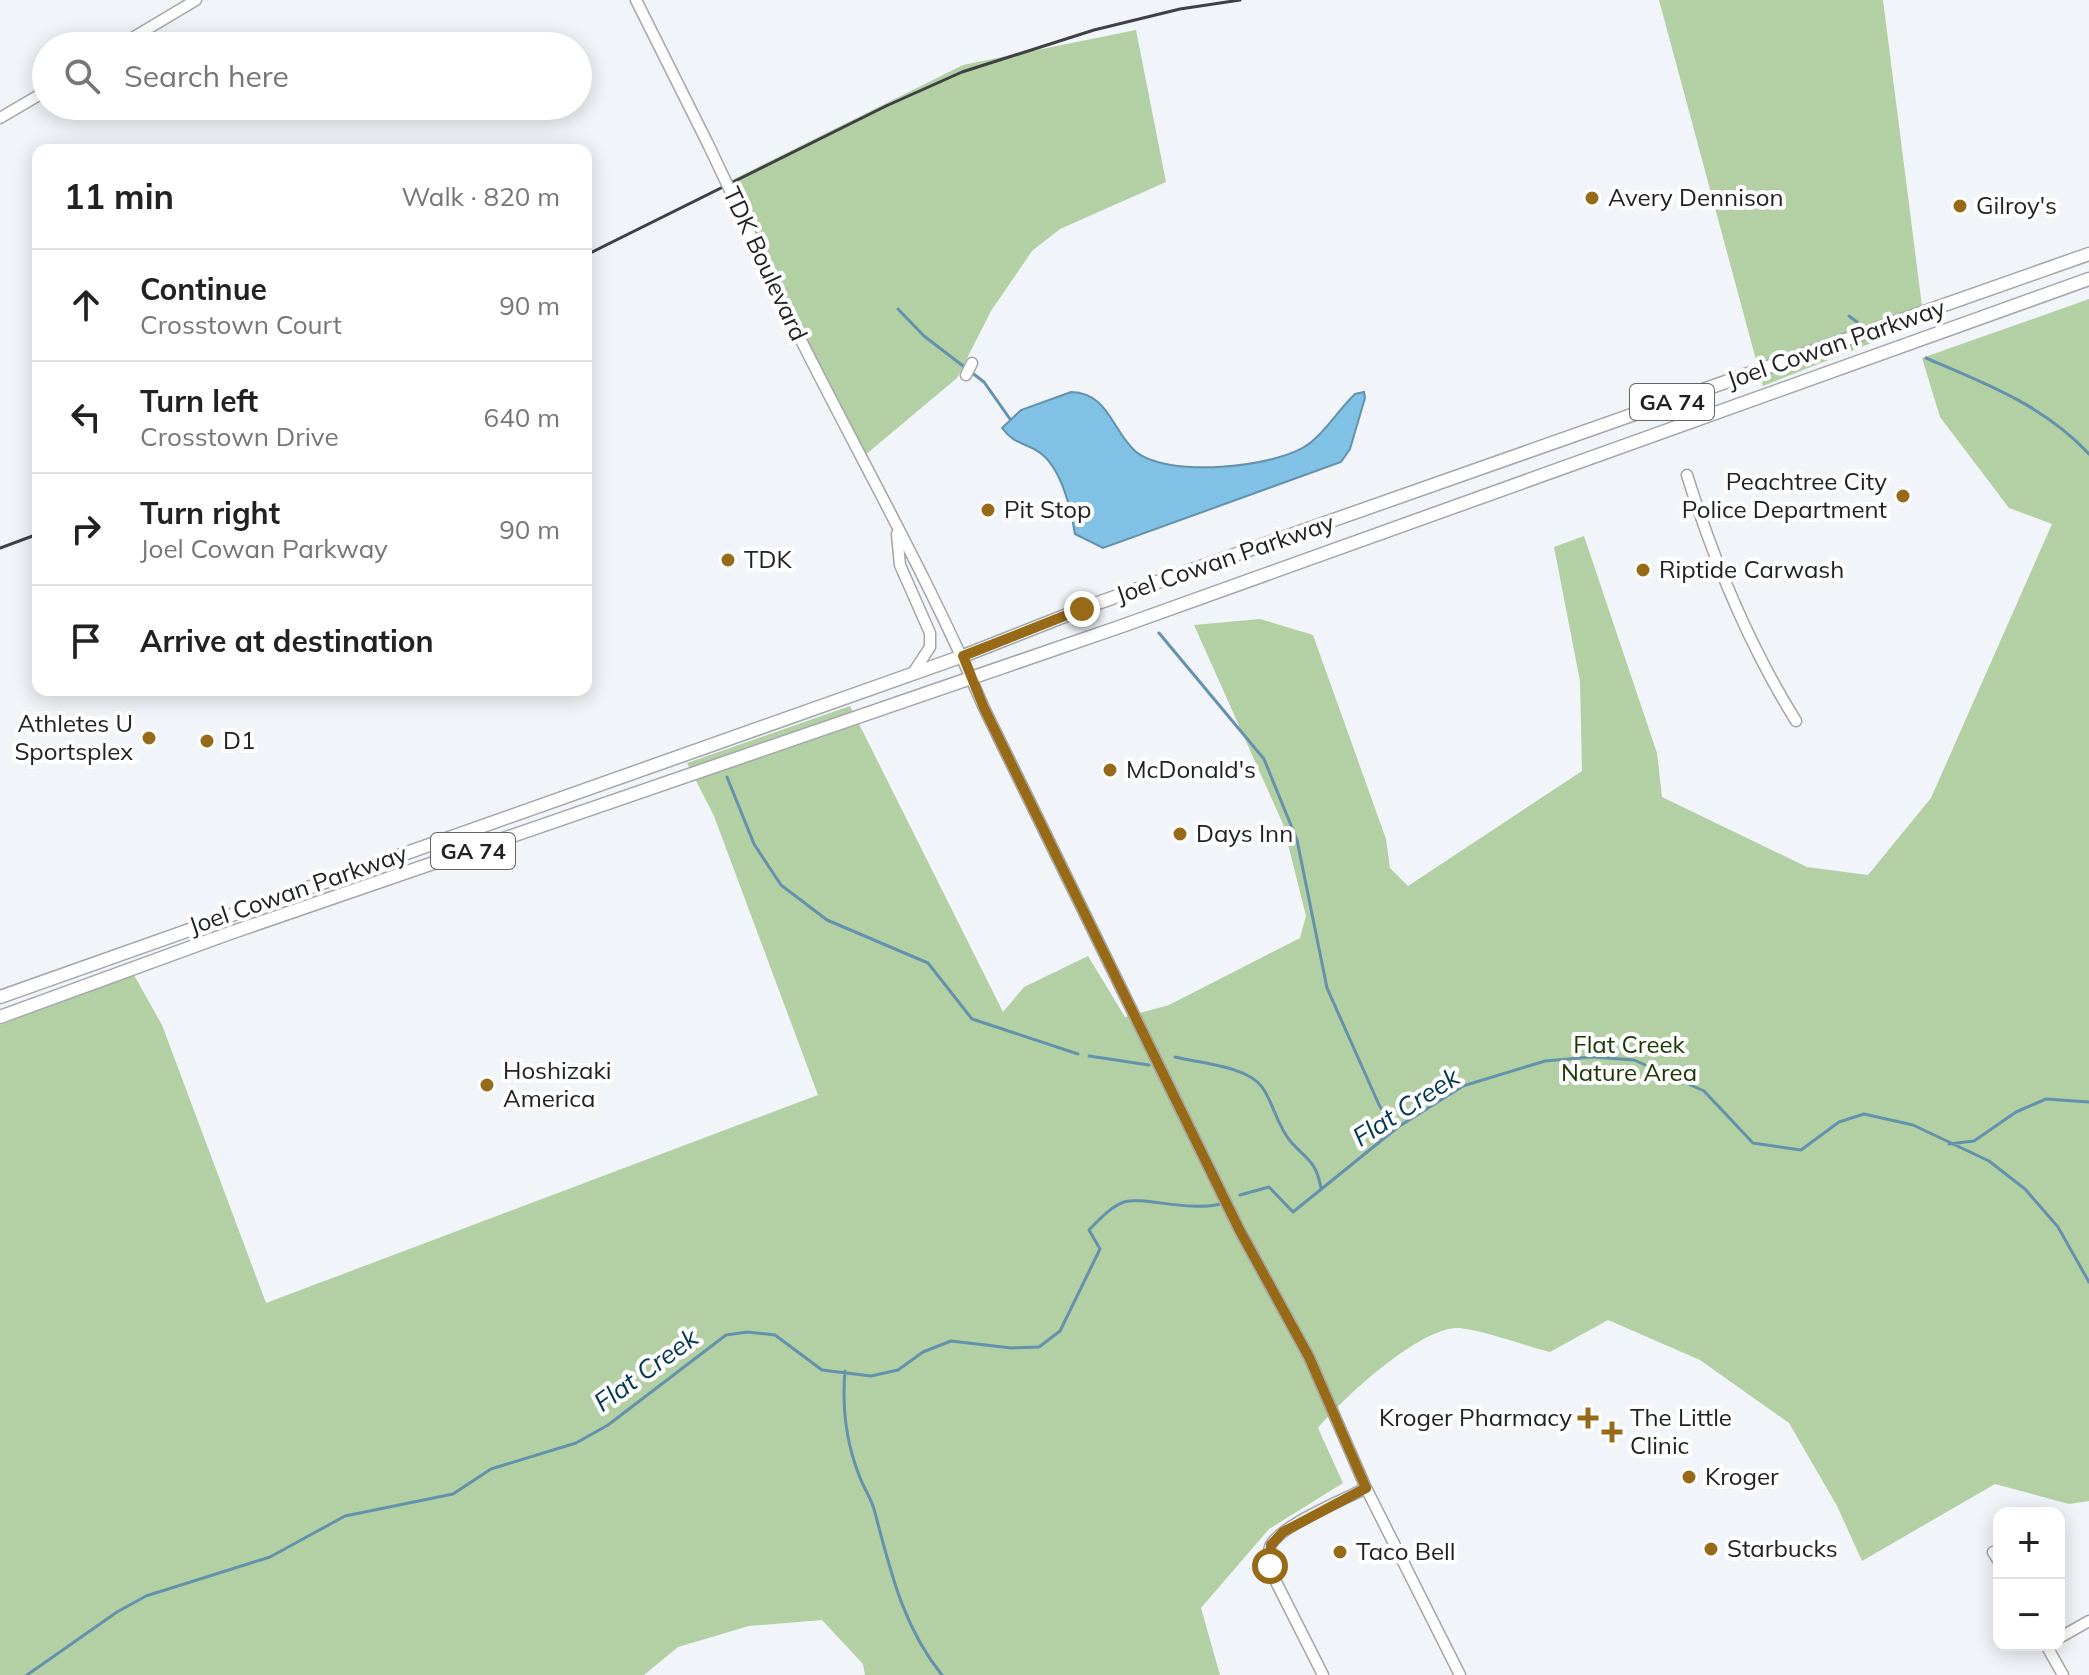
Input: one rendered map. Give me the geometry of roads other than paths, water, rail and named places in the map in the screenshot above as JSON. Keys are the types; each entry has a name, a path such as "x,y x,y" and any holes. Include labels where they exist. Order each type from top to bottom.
{"main road":[{"name":"Joel Cowan Parkway","path":"0,997 222,915 483,827 963,656 1095,604 2089,254"},
{"name":"Joel Cowan Parkway","path":"0,1017 230,933 1122,626 2089,279"}],"street":[{"path":"142,32 196,0"},
{"name":"TDK Boulevard","path":"636,0 896,528 963,656 1240,1231 1309,1357 1366,1488 1460,1675"},
{"path":"0,118 32,99"},
{"path":"966,375 972,363"},
{"path":"1687,475 1735,608 1766,672 1796,721"},
{"name":"TDK Boulevard","path":"896,528 900,565 930,633 930,647 913,673"},
{"path":"222,915 230,933"},
{"path":"1323,1675 1271,1572 1268,1559 1271,1545 1283,1532 1366,1488"},
{"path":"2065,1635 2089,1621"},
{"path":"2050,1651 2063,1675"}],"water":[{"path":"1071,392 1093,398 1101,405 1134,450 1149,459 1170,465 1195,467 1249,464 1295,452 1316,438 1355,394 1364,392 1365,398 1350,449 1341,462 1103,548 1075,534 1065,492 1050,463 1002,428 1021,410"}],"waterway":[{"path":"898,309 924,336 984,382 1010,419"},
{"path":"1849,316 1857,322"},
{"path":"1926,358 2034,409 2089,454"},
{"path":"1159,633 1264,759 1297,840 1327,988 1380,1107 1398,1127"},
{"path":"727,777 754,844 781,885 827,920 928,963 972,1019 1078,1054"},
{"path":"1089,1056 1149,1065"},
{"path":"1175,1057 1234,1070 1255,1080 1266,1094 1286,1136 1314,1167 1321,1188"},
{"name":"Flat Creek","path":"1240,1195 1269,1187 1293,1212 1398,1127 1463,1086 1545,1061 1592,1057 1634,1060 1704,1091 1753,1143 1801,1150 1839,1122 1864,1114 1913,1125 1989,1161 2025,1189 2058,1227 2089,1282"},
{"name":"Flat Creek","path":"1949,1144 1974,1141 2016,1112 2046,1099 2089,1102"},
{"name":"Flat Creek","path":"27,1675 117,1612 146,1596 270,1557 345,1516 453,1494 491,1469 576,1443 608,1425 726,1335 747,1332 775,1335 822,1370 871,1376 898,1370 923,1352 951,1341 1011,1348 1039,1347 1060,1331 1100,1249 1089,1230 1109,1210 1132,1201 1195,1206 1220,1204"},
{"path":"845,1371 846,1424 851,1450 873,1505 907,1616 942,1675"}],"railway":[{"path":"592,252 886,106 962,72 1094,30 1180,9 1240,0"},
{"path":"0,548 32,536"}],"place":[{"name":"Avery Dennison","path":"1592,198"},
{"name":"Gilroy's","path":"1960,206"},
{"name":"Peachtree City Police Department","path":"1903,496"},
{"name":"Pit Stop","path":"988,510"},
{"name":"TDK","path":"728,560"},
{"name":"Riptide Carwash","path":"1643,570"},
{"name":"Athletes U Sportsplex","path":"149,738"},
{"name":"D1","path":"207,741"},
{"name":"McDonald's","path":"1110,770"},
{"name":"Days Inn","path":"1180,834"},
{"name":"Hoshizaki America","path":"487,1085"},
{"name":"Kroger Pharmacy","path":"1588,1418"},
{"name":"The Little Clinic","path":"1612,1432"},
{"name":"Kroger","path":"1689,1477"},
{"name":"Starbucks","path":"1711,1549"},
{"name":"Taco Bell","path":"1340,1552"}],"park label":[{"name":"Flat Creek Nature Area","path":"1629,1059"}]}
